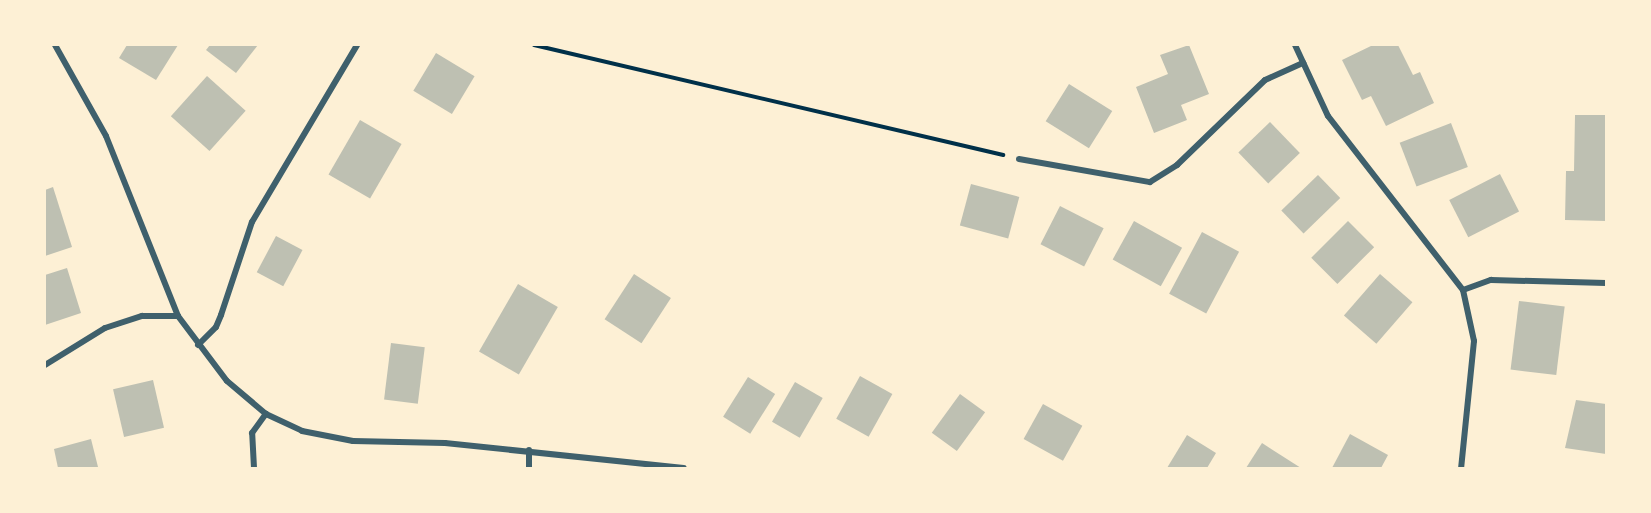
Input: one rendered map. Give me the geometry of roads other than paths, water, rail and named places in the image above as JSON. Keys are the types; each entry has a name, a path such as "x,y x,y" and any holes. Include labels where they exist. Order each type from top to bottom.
{"street":[{"path":"55,45 105,136 178,316 227,381 266,414 302,431 353,441 529,450 684,468"},
{"path":"198,345 216,327 252,222 357,45"},
{"path":"1295,45 1328,116 1463,290 1474,341 1461,468"},
{"path":"1019,159 1150,182 1177,165 1265,80 1303,63"},
{"path":"1463,290 1491,279 1606,283"},
{"path":"45,364 105,328 142,316 178,316"},
{"path":"254,468 252,433 266,414"},
{"path":"529,450 529,468"}]}
